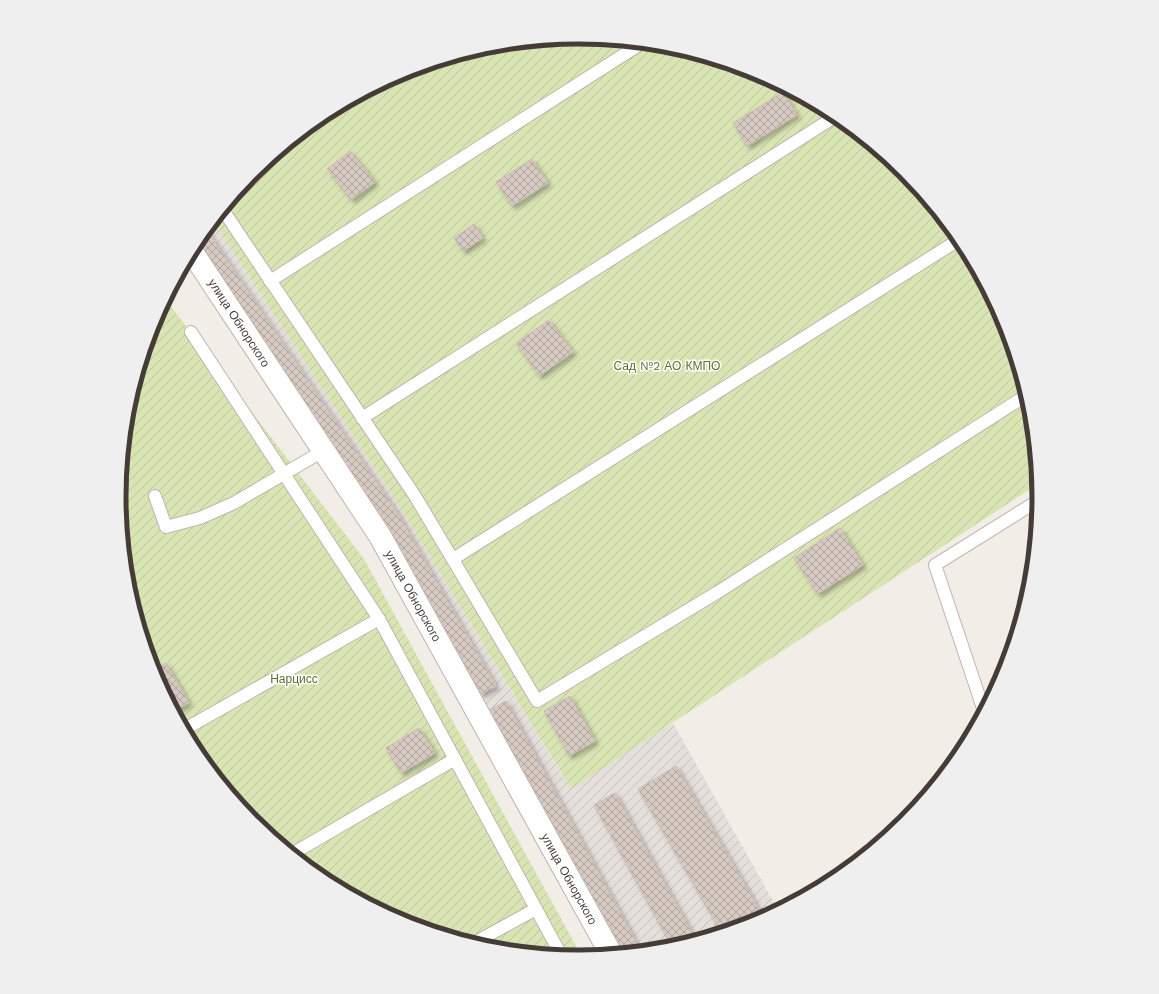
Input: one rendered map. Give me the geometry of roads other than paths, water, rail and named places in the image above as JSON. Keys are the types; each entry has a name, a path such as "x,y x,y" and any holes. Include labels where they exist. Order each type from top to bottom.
{"street":[{"name":"улица Обнорского","path":"195,257 380,536 608,949"}],"lane":[{"path":"270,281 635,48"},
{"path":"362,418 830,120"},
{"path":"226,214 415,496 537,701 718,592 1021,399"},
{"path":"452,559 954,243"},
{"path":"191,332 379,619 558,949"},
{"path":"155,496 166,527 200,518 228,506 323,451"},
{"path":"982,705 936,565 1032,504"},
{"path":"189,726 379,619"},
{"path":"297,851 455,759"},
{"path":"481,939 536,909"}],"park label":[{"name":"Сад №2 АО КМПО","path":"667,366"},
{"name":"Нарцисс","path":"294,679"}]}
